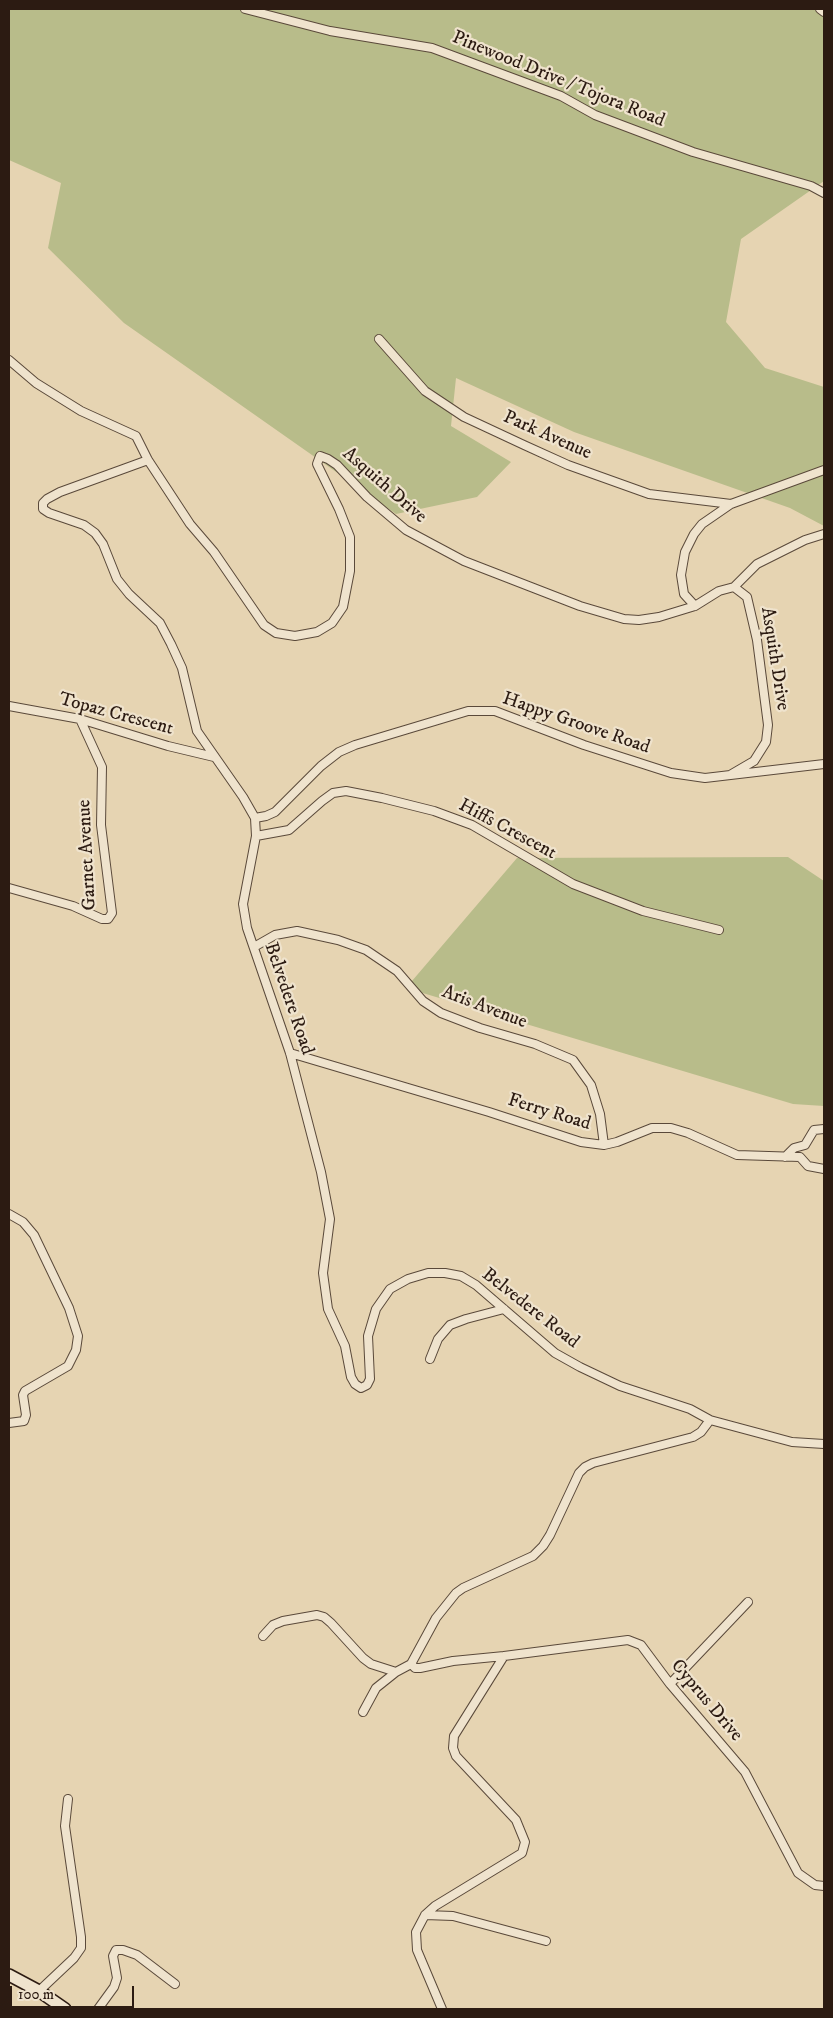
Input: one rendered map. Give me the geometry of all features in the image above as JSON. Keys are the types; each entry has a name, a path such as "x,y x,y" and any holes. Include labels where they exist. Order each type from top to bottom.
{"main road":[{"path":"9,1975 39,1991 65,2009"}],"street":[{"name":"Pinewood Drive / Tojora Road","path":"245,9 330,31 432,48 561,96 595,115 693,152 811,186 824,193"},
{"path":"820,9 824,12"},
{"name":"Park Avenue","path":"379,339 424,391 464,417 568,465 649,494 731,504"},
{"path":"9,360 36,383 81,411 136,436 148,460"},
{"name":"Asquith Drive","path":"148,460 190,524 214,552 264,625 276,633 295,636 317,632 332,622 343,607 350,571 350,538 339,509 317,464 320,456 328,459 406,530 464,561 580,606 624,618 639,620 659,617 695,606 719,592 734,587 747,597 758,640 768,725 766,742 754,761 730,775"},
{"name":"Belvedere Road","path":"148,460 60,492 47,499 43,503 43,509 49,513 84,525 95,533 103,544 118,579 129,594 160,623 172,644 182,668 197,731 243,797 255,818 256,836 243,904 247,928 290,1053 321,1172 330,1219 323,1273 328,1308 345,1346 351,1377 355,1384 361,1388 367,1385 370,1379 368,1336 376,1309 390,1289 408,1278 428,1272 445,1272 461,1276 476,1285 555,1353 620,1386 690,1409 710,1420 792,1442 824,1444"},
{"path":"695,606 684,594 681,575 685,552 694,534 702,524 731,504 824,470"},
{"path":"734,587 757,564 805,540 824,534"},
{"name":"Topaz Crescent","path":"9,706 80,720 150,742 214,757"},
{"name":"Happy Groove Road","path":"255,818 275,812 339,752 355,745 468,711 495,711 584,745 671,773 705,778 824,764"},
{"name":"Garnet Avenue","path":"9,888 73,906 102,920 108,919 112,913 101,825 102,767 80,720"},
{"name":"Hiffs Crescent","path":"256,836 289,830 322,800 333,793 346,791 382,798 434,811 472,825 573,884 634,908 719,930"},
{"name":"Aris Avenue","path":"254,947 275,936 297,931 338,940 366,950 397,971 423,1001 441,1013 480,1028 535,1044 573,1060 591,1085 600,1114 604,1145"},
{"name":"Ferry Road","path":"290,1053 489,1112 581,1142 604,1145 617,1142 652,1128 671,1128 688,1133 738,1155 800,1157 808,1166 824,1170"},
{"path":"785,1157 794,1148 805,1145 814,1130 824,1129"},
{"path":"9,1214 23,1222 34,1235 69,1308 78,1336 76,1350 68,1366 63,1371 25,1391 22,1394 26,1415 24,1421 9,1424"},
{"path":"430,1359 438,1339 450,1325 504,1309"},
{"path":"362,1712 376,1688 396,1672 411,1664 436,1618 456,1593 533,1556 543,1546 550,1535 578,1473 585,1467 601,1460 693,1437 701,1432 710,1420"},
{"path":"670,1684 748,1602"},
{"path":"263,1636 273,1625 317,1615 324,1617 331,1623 363,1658 371,1664 396,1672"},
{"name":"Cyprus Drive","path":"504,1656 628,1640 641,1645 670,1684 745,1772 798,1873 815,1884 824,1886"},
{"path":"411,1664 415,1668 420,1668 453,1661 504,1656"},
{"path":"442,2009 417,1950 416,1932 425,1915 435,1906 522,1853 525,1849 526,1842 516,1820 456,1756 453,1748 454,1736 504,1656"},
{"path":"39,1991 74,1958 81,1948 82,1937 65,1826 68,1800"},
{"path":"425,1915 453,1916 546,1941"},
{"path":"98,2009 114,1988 117,1978 113,1956 116,1950 123,1950 137,1955 175,1984"}],"green space":[{"path":"9,9 824,9 824,181 741,239 726,322 765,368 824,387 824,526 790,508 574,432 456,378 451,426 511,462 477,497 396,514 124,323 48,248 61,183 9,160"},
{"path":"788,857 824,881 824,1106 793,1104 406,988 517,858"}]}
